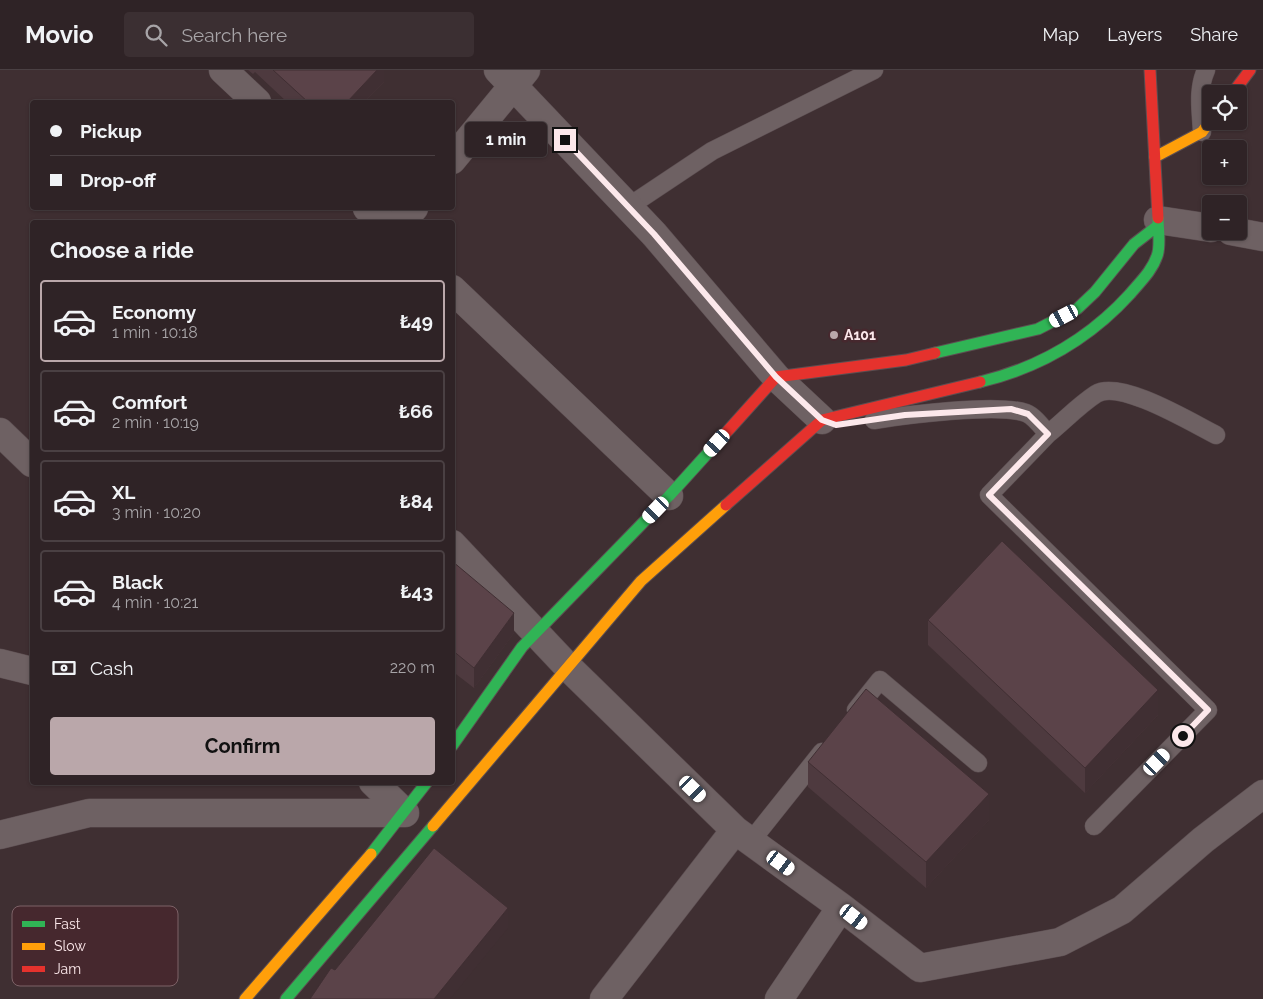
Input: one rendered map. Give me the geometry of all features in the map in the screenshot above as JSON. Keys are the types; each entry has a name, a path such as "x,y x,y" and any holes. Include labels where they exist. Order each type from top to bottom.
{"street":[{"path":"224,70 255,100"},
{"path":"286,999 641,581 822,420 1002,377 1053,356 1082,338 1118,307 1146,276 1158,255 1150,70"},
{"path":"1239,85 1250,70"},
{"path":"455,156 513,75 776,377 822,420"},
{"path":"1155,157 1202,129"},
{"path":"369,210 381,220"},
{"path":"403,220 412,210"},
{"path":"455,742 522,647 669,496 776,377 906,360 1038,329 1076,309 1095,292 1134,244 1157,224 1202,227"},
{"path":"1247,234 1263,237"},
{"path":"455,292 669,496"},
{"path":"0,432 30,461"},
{"path":"455,547 568,667 743,836 841,906 920,968 1060,942 1122,910 1203,840 1263,794"},
{"path":"0,663 30,670"},
{"path":"376,785 405,813"},
{"path":"245,999 325,909 405,813 424,785"},
{"path":"0,835 89,813 405,813"},
{"path":"604,999 743,836"},
{"path":"779,999 841,906"}],"lane":[{"path":"628,206 712,151 874,70"},
{"path":"1202,105 1200,96 1206,70"},
{"path":"1094,826 1208,710 989,495 1048,434 1097,393 1113,390 1141,399 1216,435"},
{"path":"822,420 836,425 905,415 1011,409 1028,414 1048,434"},
{"path":"843,726 880,680 978,763"},
{"path":"743,836 831,741"}],"building":[{"path":"273,70 377,70 349,100 306,100"},
{"path":"1002,541 1158,690 1085,768 928,620"},
{"path":"455,564 514,613 474,668 455,652"},
{"path":"866,689 989,794 926,862 808,762"},
{"path":"434,848 508,908 434,999 310,999 331,968 335,970"}],"traffic: fast":[{"path":"980,382 1022,369 1042,360 1080,337 1114,310 1142,281 1155,261 1159,247 1158,218"},
{"path":"935,353 1038,329 1077,309 1095,292 1134,244 1156,227"},
{"path":"455,742 522,647 669,496 716,444"},
{"path":"371,854 425,785"},
{"path":"286,999 433,826"}],"traffic: slow":[{"path":"1155,157 1204,130"},
{"path":"433,826 641,581 726,505"},
{"path":"245,999 371,854"}],"traffic: jam":[{"path":"1150,70 1158,218"},
{"path":"1239,85 1250,70"},
{"path":"716,444 776,377 906,360 935,353"},
{"path":"726,505 822,420 980,382"}],"place":[{"name":"A101","path":"834,335"}],"route":[{"path":"565,140 654,234 776,377 822,420 830,425 905,415 1011,409 1028,414 1048,434 989,495 1208,710 1183,736"}]}
